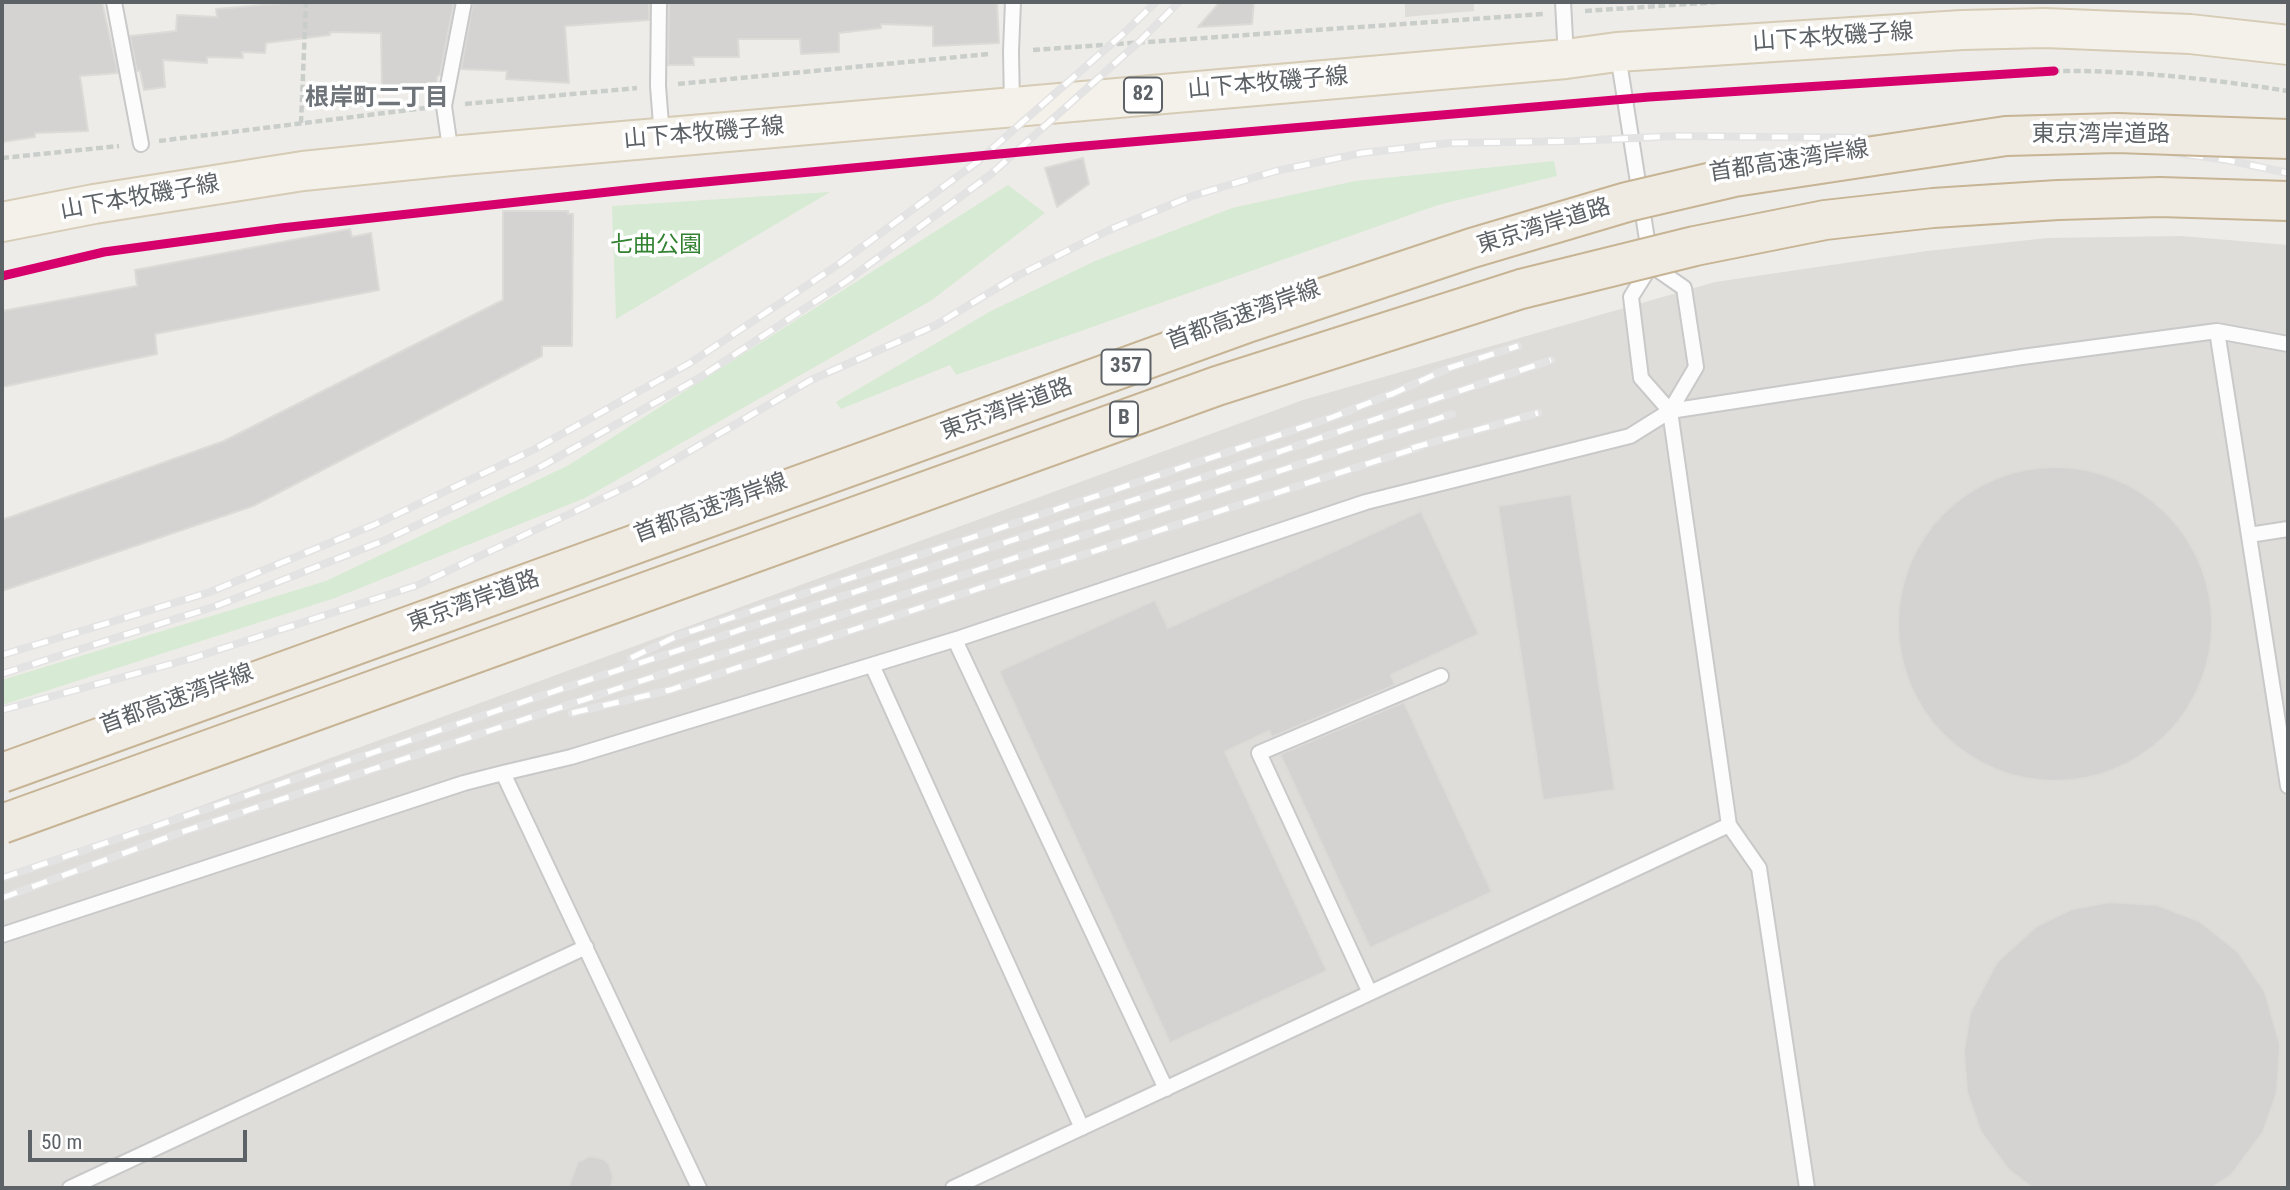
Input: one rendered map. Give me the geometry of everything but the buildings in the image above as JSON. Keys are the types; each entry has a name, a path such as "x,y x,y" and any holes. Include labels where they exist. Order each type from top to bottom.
{"highway":[{"name":"首都高速湾岸線","path":"2,763 1260,309 1418,256 1622,195 1723,171 2005,132 2113,127 2288,132"},
{"name":"東京湾岸道路","path":"2,773 1250,322 1472,248 1627,202 1734,177 2006,136 2117,133 2288,139"},
{"name":"東京湾岸道路","path":"2,816 1207,382 1530,278 1734,230 1828,212 1950,197 2110,188 2288,192"},
{"name":"B","path":"2,824 1217,386 1521,289 1695,246 1838,219 1933,208 2160,197 2288,201"}],"main road":[{"name":"山下本牧磯子線","path":"2,222 94,204 303,171 1012,106 1566,59 1617,52 1962,30 2045,28 2190,34 2288,45"}],"lane":[{"path":"114,2 141,144"},
{"path":"451,156 444,106 464,2"},
{"path":"659,2 659,86 663,137"},
{"path":"1012,106 1013,2"},
{"path":"1563,7 1566,59"},
{"path":"1617,52 1651,265 1631,297 1641,378 1670,411 1729,825 1759,867 1807,1188"},
{"path":"1651,265 1684,288 1696,367 1670,411"},
{"path":"2217,331 2288,786"},
{"path":"2,935 438,792 571,757 956,640 1366,502 1630,436 1670,411 2022,357 2217,331 2288,344"},
{"path":"2249,535 2288,529"},
{"path":"956,640 1166,1088"},
{"path":"872,665 1082,1128"},
{"path":"1370,993 1259,752 1441,676"},
{"path":"503,773 699,1188"},
{"path":"953,1188 1729,825"},
{"path":"70,1188 586,947"}],"path":[{"path":"300,123 306,2"},
{"path":"2,158 141,144 444,106 1011,51 1563,7 1717,2"},
{"path":"2,276 104,253 290,227 663,186 1624,99 2075,71 2124,71 2288,91"}],"shaded area":[{"path":"1405,2 1474,2 1474,11 1405,17"},
{"path":"2181,236 2288,245 2288,1188 2,1188 2,879 1303,400 1715,282 1927,251 2047,238"}],"green space":[{"path":"1554,161 1557,176 1438,205 956,375 950,365 841,409 836,402 991,311 1095,261 1232,208 1355,181"},
{"path":"1008,185 1045,213 932,300 585,498 335,598 2,705 2,680 326,581 569,465"},
{"name":"七曲公園","path":"830,192 616,319 612,206"}],"railway":[{"path":"2,655 210,592 376,524 533,450 690,363 839,264 977,162 1156,2"},
{"path":"2,674 216,606 383,541 542,466 699,378 848,280 990,175 1141,40 1179,2"},
{"path":"2,710 193,658 418,585 635,483 811,380 936,325 1017,276 1109,230 1192,196 1276,171 1362,153 1449,143 1677,136 1978,139 2154,150 2227,160 2288,173"},
{"path":"1390,395 1449,368 1518,346"},
{"path":"2,878 1551,360"},
{"path":"631,658 677,636 1333,417 1399,391"},
{"path":"1412,448 1538,413"},
{"path":"2,898 179,833 1452,414"},
{"path":"572,713 670,690 1420,447"}],"cycle path":[{"path":"2,276 104,252 281,228 663,186 1649,97 2054,71"}],"district":[{"name":"根岸町二丁目","path":"377,99"}]}
